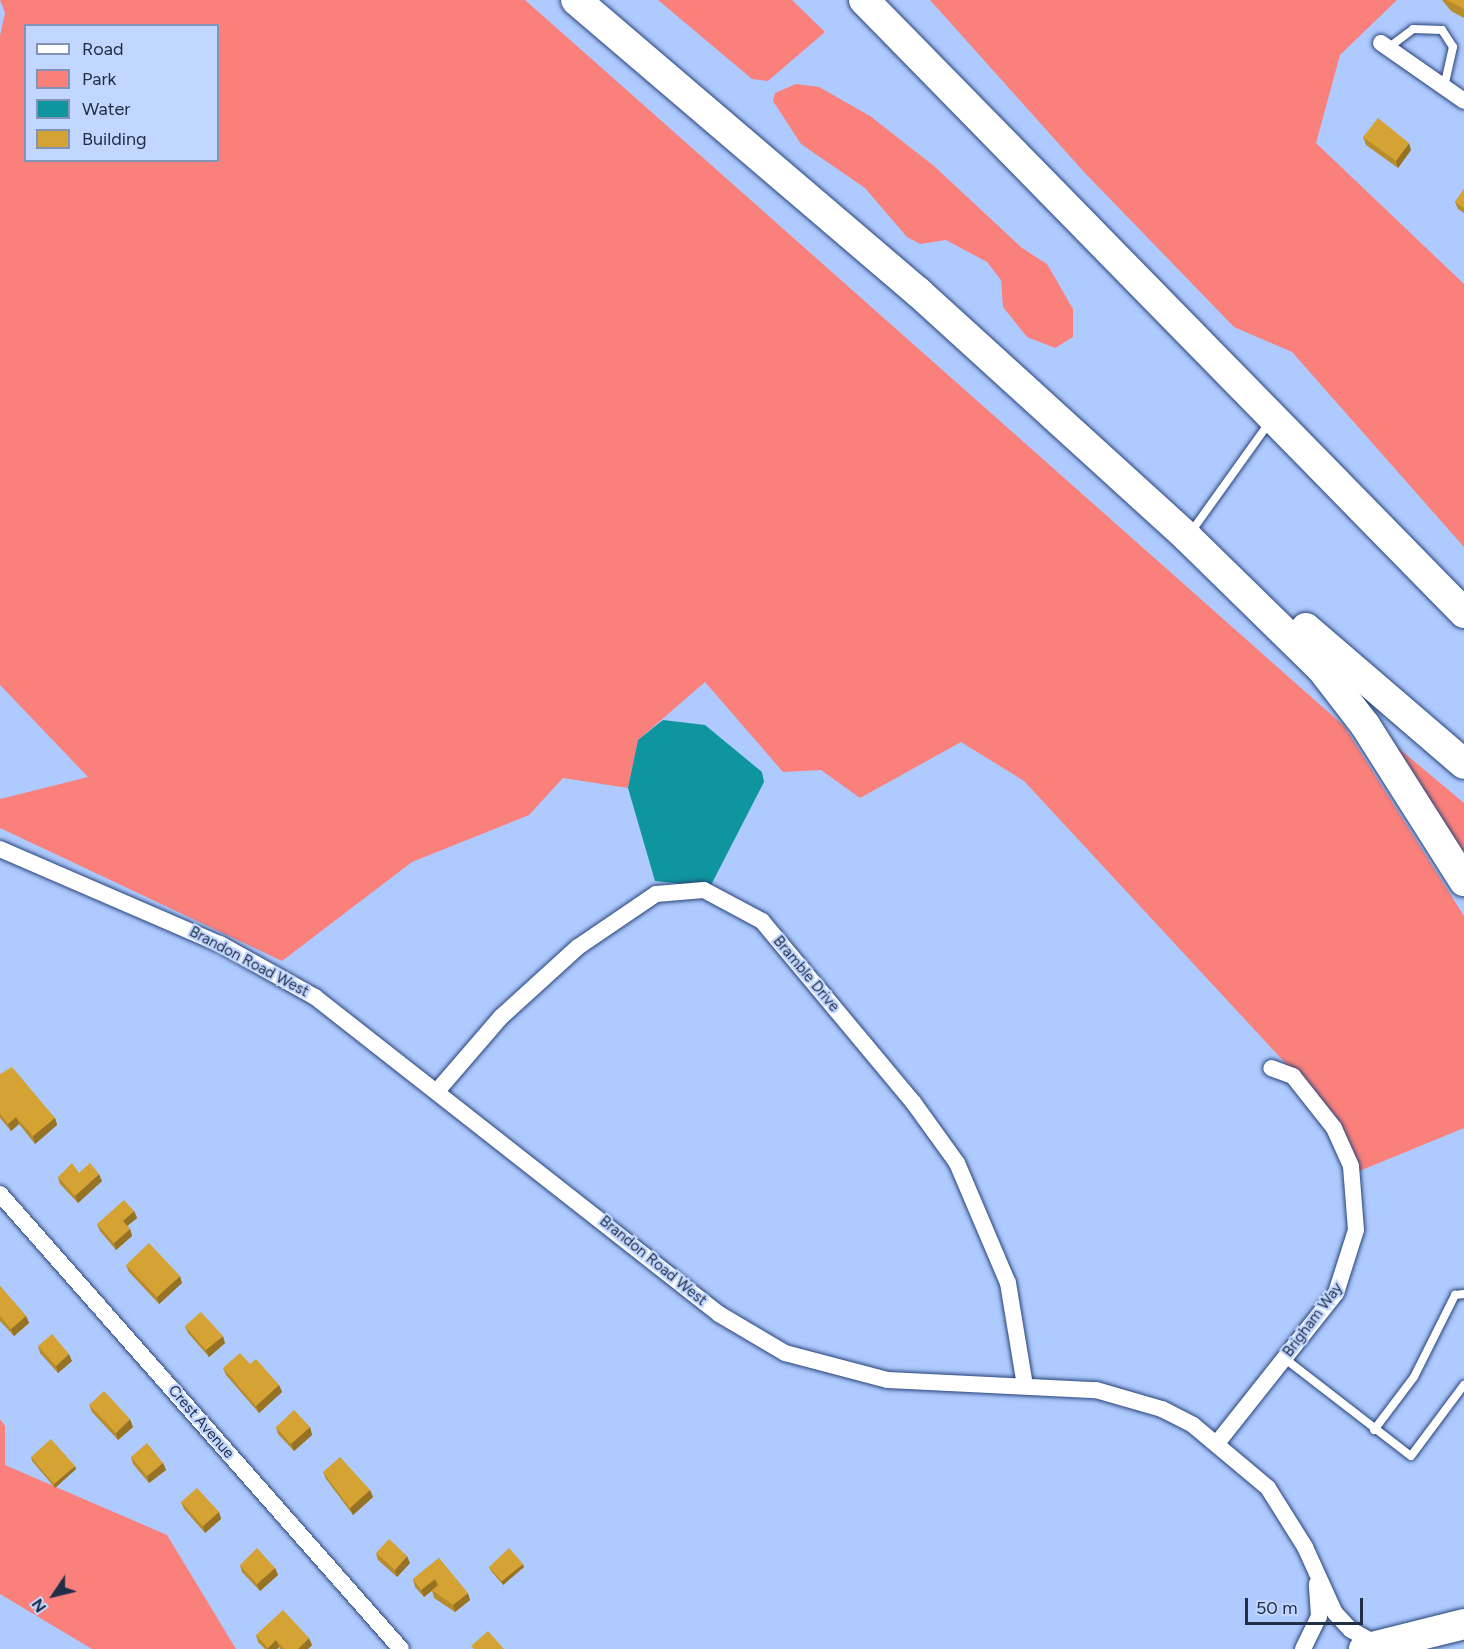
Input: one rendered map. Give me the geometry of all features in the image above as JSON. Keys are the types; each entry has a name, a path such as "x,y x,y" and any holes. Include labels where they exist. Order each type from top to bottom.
{"highway":[{"path":"576,0 918,292 1187,537 1334,682 1464,881"},
{"path":"864,0 1165,312 1464,613"},
{"path":"1165,312 1464,590"},
{"path":"1187,537 1227,560 1464,764"},
{"path":"1430,1632 1464,1617"},
{"path":"1383,1647 1464,1624"}],"street":[{"path":"1384,45 1463,98"},
{"name":"Brandon Road West","path":"0,849 275,973 366,1033 719,1314 759,1340 853,1374 1025,1386 1130,1398 1218,1442 1268,1488 1317,1574 1335,1613 1351,1630 1383,1647"},
{"name":"Bramble Drive","path":"438,1090 501,1017 578,947 656,894 704,890 762,921 913,1102 957,1163 1008,1282 1025,1386"},
{"name":"Brigham Way","path":"1218,1442 1284,1358 1346,1273 1356,1210 1349,1157 1334,1128 1293,1076 1271,1068"},
{"name":"Crest Avenue","path":"0,1194 401,1649"},
{"name":"Brandon Road West","path":"1303,1649 1319,1616 1317,1574"}],"lane":[{"path":"1384,45 1413,28 1442,30 1454,47 1444,87"},
{"path":"1187,537 1271,419"},
{"path":"1374,1430 1414,1377 1455,1295 1464,1294"},
{"path":"1284,1358 1374,1430 1411,1456 1464,1385"}],"green space":[{"path":"0,0 525,0 1344,726 1464,916 1464,1128 1357,1172 1327,1108 1024,781 961,742 860,798 821,770 783,772 705,682 638,740 628,788 563,778 529,815 412,862 282,961 0,828 0,799 88,777 0,685 0,36 5,13"},
{"path":"658,0 792,0 825,32 768,81 752,79"},
{"path":"930,0 1397,0 1340,55 1316,143 1464,284 1464,547 1292,352 1234,327 1084,172"},
{"path":"796,84 819,87 870,116 934,166 1022,248 1047,264 1073,309 1073,337 1055,348 1027,337 1003,307 1001,280 987,262 946,240 920,244 907,237 865,188 801,144 773,101 775,93"},
{"path":"1384,736 1464,803 1464,862"},
{"path":"0,1419 5,1426 5,1465 167,1535 236,1649 92,1649 0,1594"}],"water":[{"path":"663,720 705,725 762,772 764,782 710,887 655,881 628,788 638,740"}],"building":[{"path":"1447,0 1464,0 1464,9"},
{"path":"1378,118 1409,143 1396,161 1363,137"},
{"path":"1464,189 1464,208 1455,202"},
{"path":"12,1067 55,1118 33,1136 16,1117 8,1124 0,1114 0,1074"},
{"path":"72,1163 79,1173 90,1163 99,1174 75,1196 58,1177"},
{"path":"124,1200 134,1211 123,1221 130,1229 114,1243 97,1224"},
{"path":"149,1243 180,1276 157,1297 126,1265"},
{"path":"0,1286 26,1316 11,1329 0,1316"},
{"path":"201,1312 223,1336 206,1350 185,1326"},
{"path":"52,1334 69,1354 56,1366 38,1346"},
{"path":"240,1353 250,1364 256,1359 279,1385 256,1406 223,1368"},
{"path":"104,1391 130,1419 116,1433 89,1405"},
{"path":"294,1410 310,1427 291,1444 276,1427"},
{"path":"51,1439 75,1466 54,1484 31,1457"},
{"path":"147,1443 163,1463 147,1476 131,1457"},
{"path":"340,1457 370,1490 350,1508 323,1472"},
{"path":"197,1488 219,1512 203,1526 181,1502"},
{"path":"389,1539 407,1556 395,1570 376,1553"},
{"path":"257,1548 275,1568 257,1584 240,1565"},
{"path":"509,1548 523,1564 502,1581 489,1567"},
{"path":"439,1558 468,1593 453,1605 432,1590 439,1585 435,1579 421,1590 413,1579"},
{"path":"283,1610 309,1638 298,1649 284,1649 276,1640 268,1648 256,1635"},
{"path":"488,1631 504,1649 474,1649 471,1646"}]}
